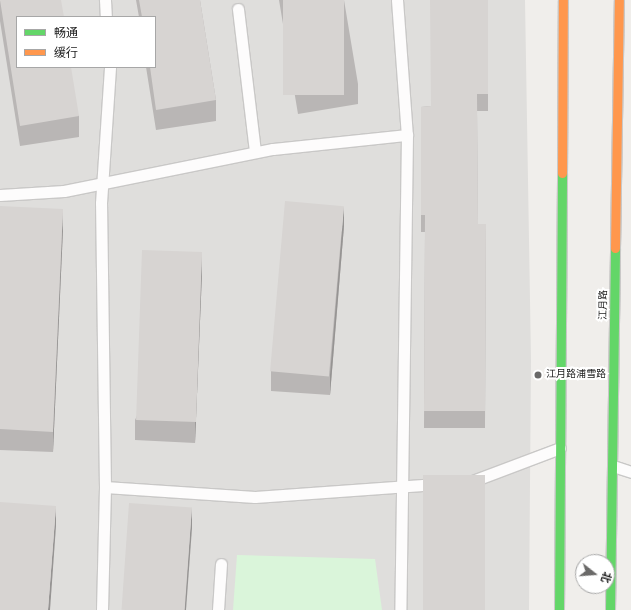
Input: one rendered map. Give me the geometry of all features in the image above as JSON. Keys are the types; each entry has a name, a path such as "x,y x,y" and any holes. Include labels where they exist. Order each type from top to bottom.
{"street":[{"path":"559,610 563,0"},
{"name":"江月路","path":"610,610 619,0"}],"lane":[{"path":"105,0 106,16"},
{"path":"397,0 408,135 400,610"},
{"path":"238,9 255,152"},
{"path":"102,610 105,487 101,185 110,68"},
{"path":"0,195 101,185 255,152 337,139 408,135"},
{"path":"105,487 255,497 307,496 401,485 452,484 479,480 560,448"},
{"path":"613,466 631,472"},
{"path":"218,610 220,564"}],"shaded area":[{"path":"0,0 525,0 531,360 529,610 0,610"}],"green space":[{"path":"237,555 375,559 382,610 233,610"}],"building":[{"path":"0,0 61,0 64,16 16,16 16,68 71,68 79,116 20,126"},
{"path":"139,0 200,0 216,100 156,110 150,68 156,68 156,16 142,16"},
{"path":"283,0 344,0 344,95 283,95"},
{"path":"430,0 488,0 488,94 477,94 478,224 486,224 485,411 424,411 425,215 421,215 421,107 431,106"},
{"path":"285,201 344,206 329,376 270,371"},
{"path":"0,206 63,209 53,432 0,429"},
{"path":"142,250 202,252 196,422 136,420"},
{"path":"423,475 485,475 485,610 423,610"},
{"path":"0,502 56,506 48,610 0,610"},
{"path":"129,503 192,507 185,610 122,610"}],"traffic: fast":[{"path":"559,610 562,173"},
{"path":"610,610 615,248"}],"traffic: slow":[{"path":"562,173 563,0"},
{"path":"615,248 619,0"}],"place":[{"name":"江月路浦雪路","path":"538,375"}]}
